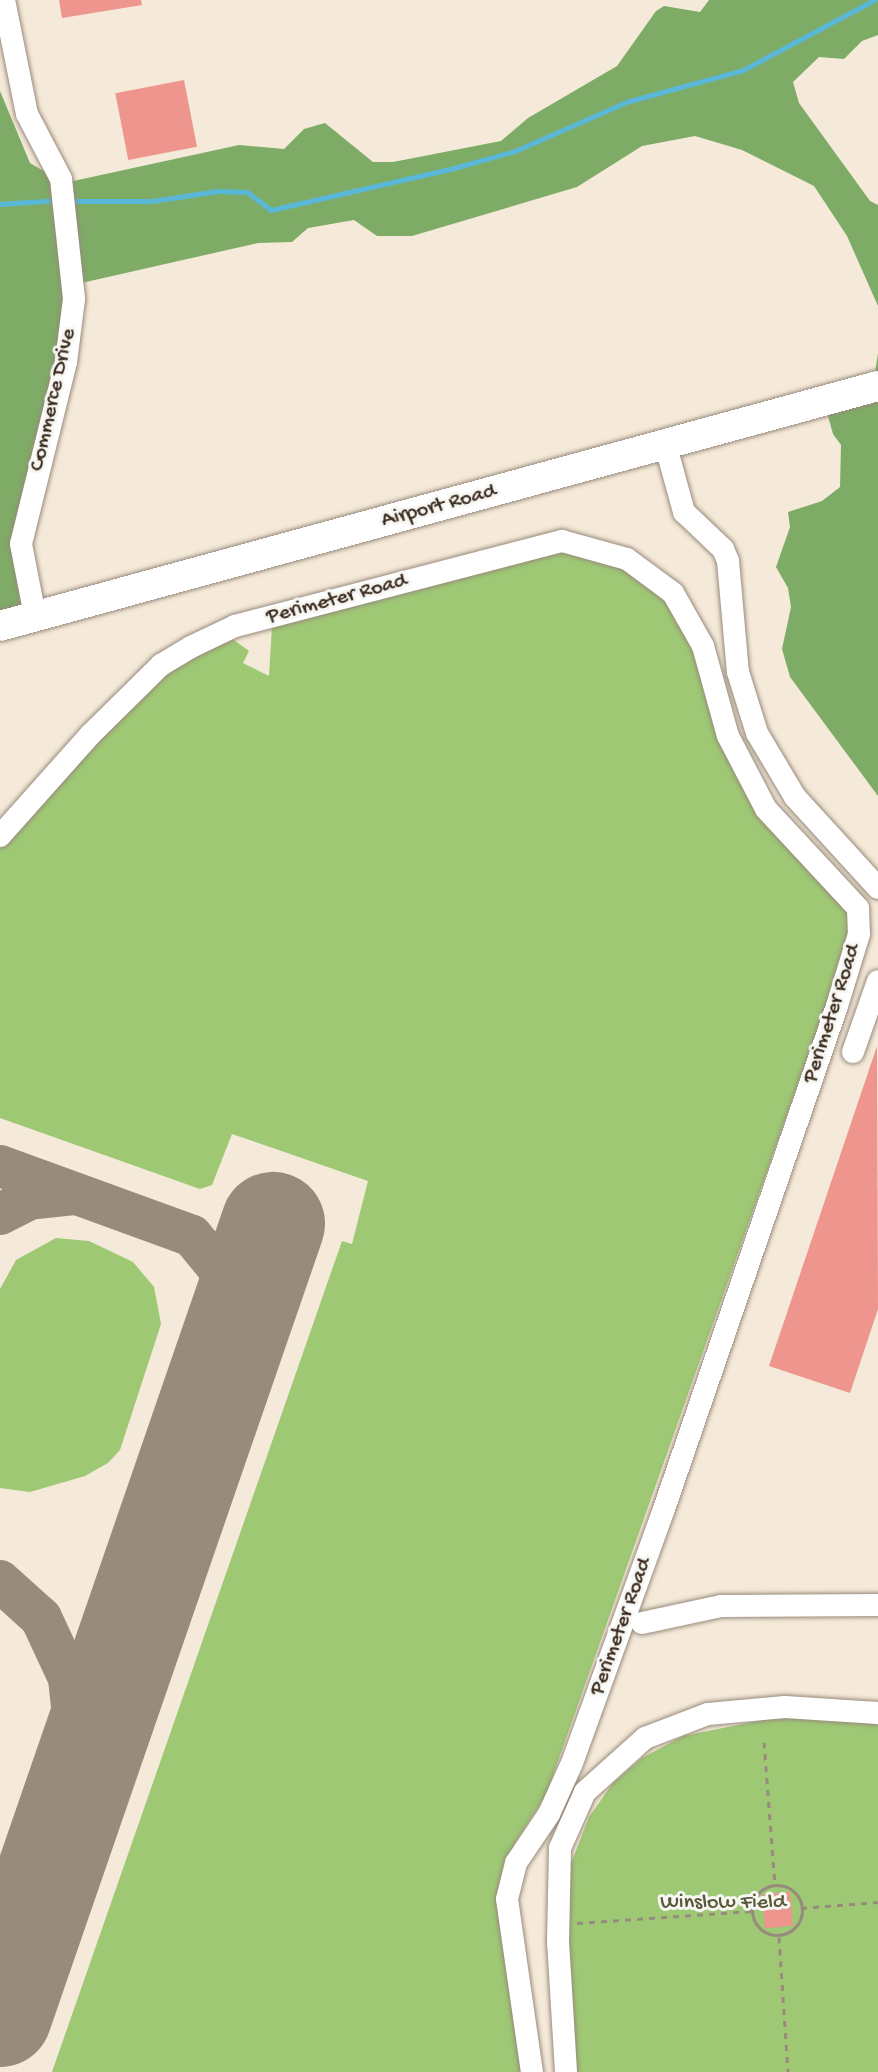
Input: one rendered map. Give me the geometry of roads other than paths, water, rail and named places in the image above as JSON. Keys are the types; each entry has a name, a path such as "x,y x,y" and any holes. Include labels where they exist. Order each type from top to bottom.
{"main road":[{"name":"Airport Road","path":"0,626 878,386"}],"street":[{"name":"Commerce Drive","path":"4,0 27,114 63,189 74,299 66,362 21,544 35,616"},
{"path":"665,443 684,512 723,549 728,561 738,672 757,733 795,797 878,888"},
{"name":"Perimeter Road","path":"0,836 100,725 161,665 191,647 235,626 562,541 627,559 673,593 703,646 728,736 766,809 858,908 859,934 837,1006 664,1509 572,1763 549,1814 516,1863 507,1899 532,2072"},
{"path":"853,1052 878,981"},
{"path":"642,1623 721,1606 878,1605"},
{"path":"566,2072 558,1925 560,1848 585,1792 645,1738 698,1717 743,1710 878,1713"}],"waterway":[{"path":"69,201 152,201 217,191 247,192 271,210 454,168 515,151 626,102 743,70 874,0"},
{"path":"0,204 59,200"}],"park label":[{"name":"Winslow Field","path":"723,1904"}]}
